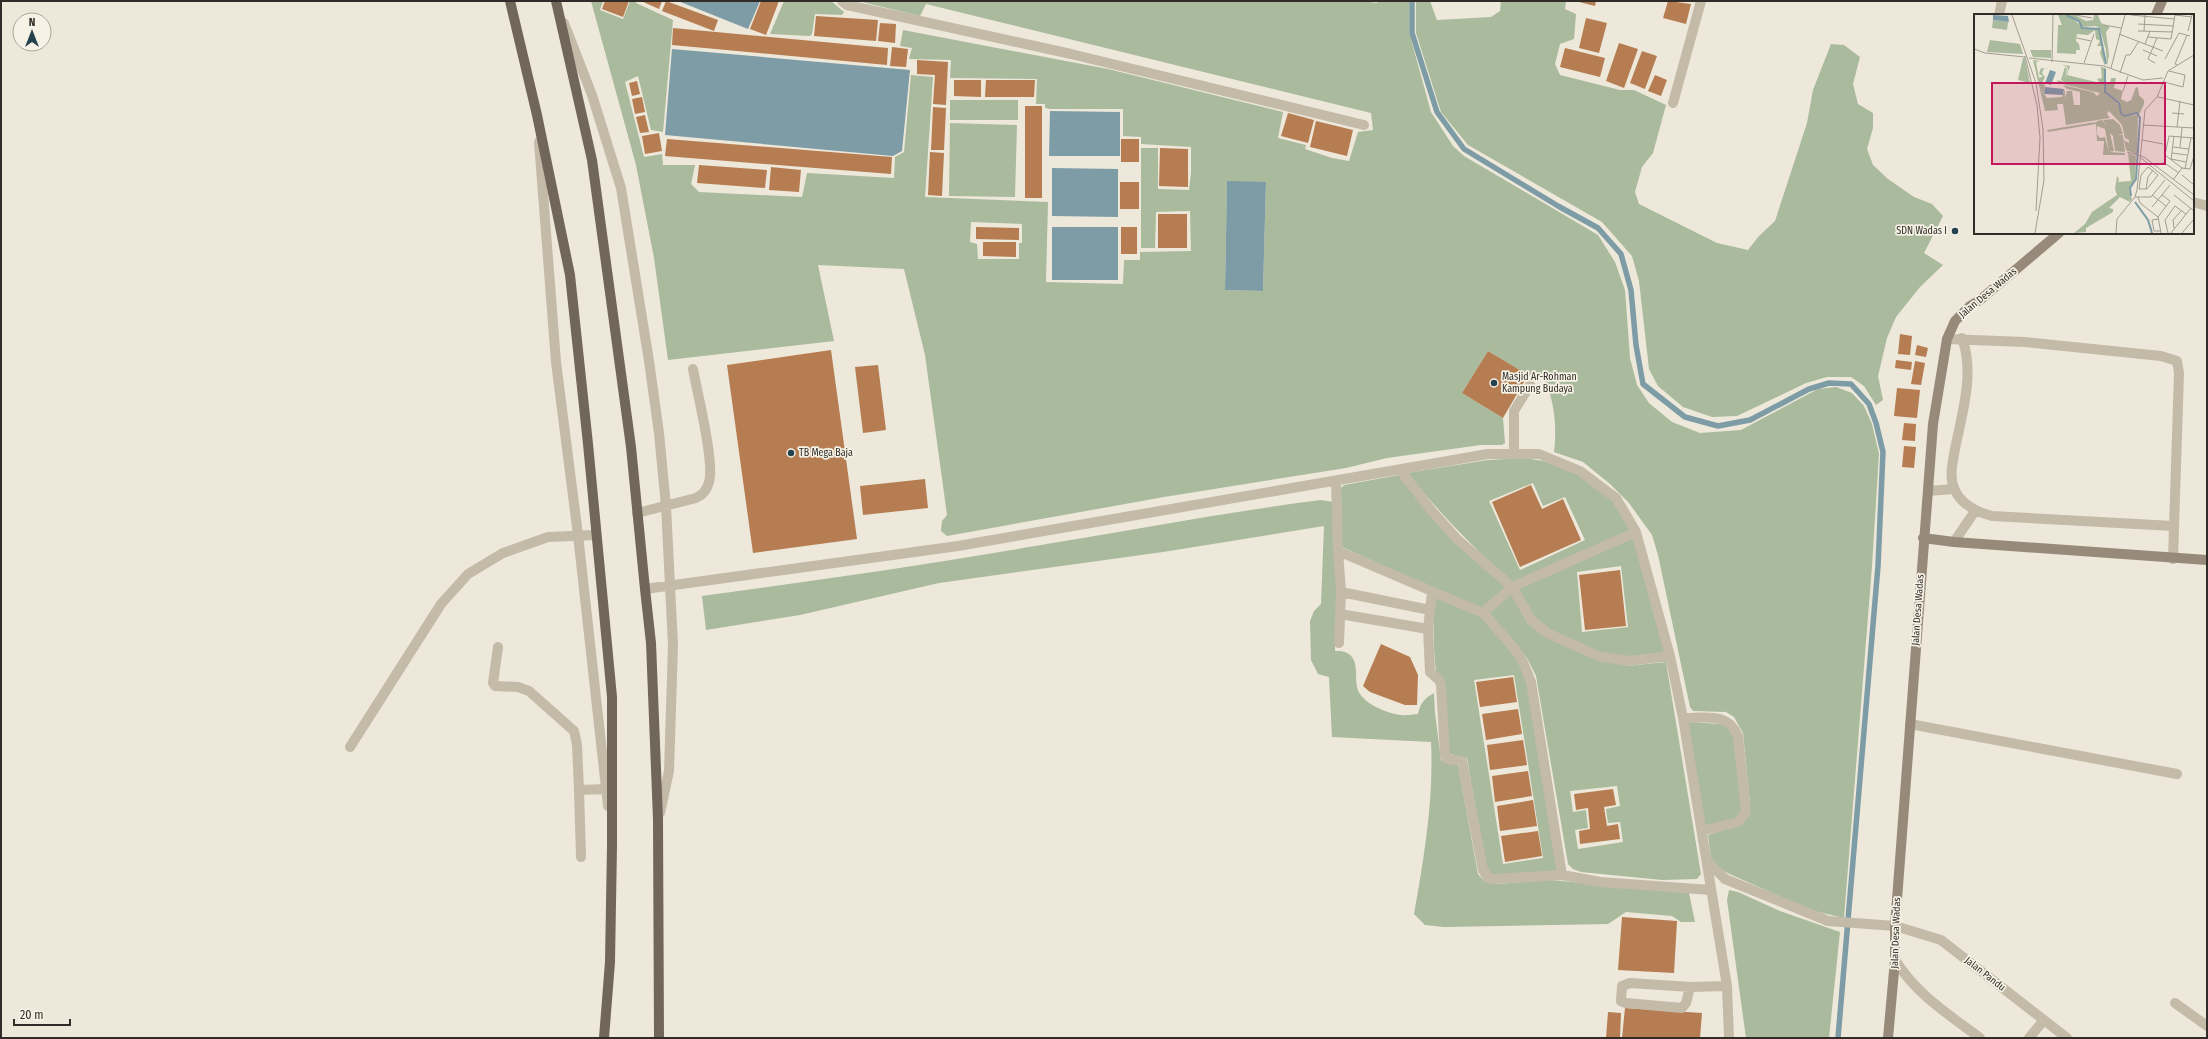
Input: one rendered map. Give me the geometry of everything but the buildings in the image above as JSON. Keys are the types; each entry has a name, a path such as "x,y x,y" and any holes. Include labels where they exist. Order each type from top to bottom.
{"main road":[{"path":"510,1 537,115 570,275 612,697 610,962 604,1038"},
{"path":"2156,14 2162,1"},
{"path":"556,2 592,160 631,447 651,643 658,819 659,1038"},
{"name":"Jalan Desa Wadas","path":"1888,1038 1895,960 1895,926 1923,538 1933,424 1947,339 1955,321 1970,306 1980,300 2058,234"},
{"path":"1923,538 1954,542 2172,559 2207,560"}],"street":[{"path":"842,1 847,5 1071,54 1364,125"},
{"path":"1673,103 1701,1"},
{"path":"1999,14 2002,1"},
{"path":"556,2 592,95 620,188 650,361 666,506 673,645 669,771 658,819"},
{"path":"537,115 556,362 578,535 612,846"},
{"path":"2194,202 2207,206"},
{"path":"1947,339 1962,338 2025,342 2170,358 2177,361 2179,373 2172,559"},
{"path":"1962,338 1968,358 1968,384 1952,467 1954,489 1975,511 1992,516 2173,526"},
{"path":"637,513 666,506 703,494 710,482 710,459 693,369"},
{"path":"1514,454 1514,412 1530,385"},
{"path":"645,589 958,546 1336,482 1488,454 1539,454 1580,471 1616,498 1636,532 1670,656 1683,718 1708,862 1711,890 1727,986 1729,1038"},
{"path":"1400,470 1431,510 1457,539 1512,588 1532,621 1549,634 1599,656 1627,661 1670,656"},
{"path":"1336,482 1341,592 1339,643"},
{"path":"1928,491 1954,489"},
{"path":"1954,542 1975,511"},
{"path":"1483,613 1512,588 1636,532"},
{"path":"350,747 441,604 468,574 503,553 548,537 595,535"},
{"path":"1338,551 1483,613 1514,648 1523,662 1531,682 1562,874"},
{"path":"1341,592 1430,610"},
{"path":"1432,592 1428,630 1430,672 1440,680 1441,685 1445,755 1447,758 1462,761 1480,861 1486,876 1494,879 1562,874 1600,882 1711,890"},
{"path":"1340,614 1428,630"},
{"path":"498,647 493,683 494,686 518,687 529,691 574,731 577,745 581,857"},
{"path":"1683,718 1724,719 1734,727 1738,736 1746,806 1744,816 1732,824 1702,831"},
{"path":"1910,724 2177,774"},
{"path":"579,790 606,789"},
{"name":"Jalan Pandu","path":"1708,862 1725,880 1797,910 1834,922 1895,926 1941,940 2068,1038"},
{"path":"1895,960 1919,992 1980,1038"},
{"path":"1690,987 1686,1003 1682,1008 1626,1003 1620,1001 1622,986 1630,983 1690,987 1727,986"},
{"path":"2175,1003 2207,1026"},
{"path":"2029,1038 2044,1020"}],"green space":[{"path":"591,1 603,1 600,10 623,19 630,1 636,1 636,3 673,20 663,132 651,130 638,76 625,82 644,157 662,154 663,165 695,165 691,184 699,192 802,197 807,173 894,178 895,157 904,152 911,75 933,77 925,197 1048,202 1046,282 1123,284 1124,260 1140,260 1140,252 1191,251 1190,211 1156,212 1155,248 1141,248 1141,148 1158,148 1158,189 1189,190 1191,173 1191,147 1141,144 1141,137 1123,136 1123,109 1045,108 1045,104 1036,104 1037,79 950,78 951,60 909,59 912,48 900,46 903,30 1108,69 1283,112 1278,138 1306,145 1305,149 1332,158 1349,161 1358,132 1373,130 1371,113 926,4 920,16 858,1 1363,1 1377,3 1378,1 1409,1 1409,32 1431,112 1453,146 1464,156 1598,235 1615,262 1625,290 1630,358 1637,385 1649,403 1672,422 1700,433 1741,430 1818,389 1836,387 1852,393 1864,406 1872,424 1879,454 1872,566 1844,918 1810,910 1723,871 1711,859 1708,835 1736,826 1750,804 1743,733 1734,717 1726,712 1693,711 1690,707 1658,555 1652,535 1629,503 1610,484 1583,462 1554,452 1554,413 1550,394 1542,377 1528,375 1488,351 1462,393 1503,418 1505,443 1502,445 1481,445 1387,458 1346,468 1164,497 947,536 941,531 942,521 947,515 925,355 904,269 818,265 834,341 668,360 654,258 636,165","holes":["1227,182 1266,182 1263,291 1225,290","971,222 1022,224 1022,243 1019,243 1019,259 978,259 977,244 970,242"]},
{"path":"784,1 831,1 844,12 842,15 815,14 812,34 810,36 770,34"},
{"path":"1416,1 1430,1 1437,20 1491,17 1500,11 1501,1 1566,1 1565,9 1576,14 1574,39 1560,44 1555,64 1560,75 1620,90 1634,90 1666,105 1653,153 1642,167 1635,192 1639,204 1717,243 1748,250 1759,236 1775,221 1807,123 1813,90 1831,44 1844,45 1860,57 1853,84 1858,104 1873,113 1873,128 1867,149 1873,165 1888,179 1914,197 1932,204 1943,216 1924,253 1943,265 1920,287 1896,317 1887,338 1878,376 1883,400 1876,405 1864,386 1851,377 1827,377 1806,383 1737,416 1712,417 1683,407 1658,386 1649,369 1639,281 1632,256 1602,222 1468,145 1441,112 1416,33"},
{"path":"950,100 1018,100 1018,120 950,120"},
{"path":"950,123 1017,125 1015,197 949,196"},
{"path":"1525,458 1543,461 1577,474 1613,501 1631,531 1512,582 1457,530 1407,473 1488,460","holes":["1533,483 1543,506 1565,497 1585,540 1520,570 1489,501"]},
{"path":"1399,475 1508,587 1482,610 1342,547 1341,488 1344,485"},
{"path":"1321,500 1333,502 1337,586 1335,651 1346,652 1352,657 1355,664 1356,683 1359,693 1369,703 1382,710 1404,715 1418,714 1423,701 1434,693 1441,760 1446,763 1458,765 1478,874 1485,882 1497,884 1551,880 1689,893 1695,922 1681,922 1672,916 1626,912 1608,924 1444,927 1425,925 1414,914 1425,850 1430,807 1432,763 1431,742 1332,737 1329,677 1318,674 1311,660 1310,621 1314,611 1321,604 1324,526 1163,552 939,583 800,615 706,630 702,596 827,579 1213,516"},
{"path":"1633,537 1666,654 1626,657 1599,652 1551,632 1534,620 1517,589","holes":["1621,566 1628,627 1582,632 1577,572"]},
{"path":"1511,593 1528,624 1627,666 1666,662 1701,874 1697,879 1662,880 1581,872 1573,869 1568,864 1536,676 1527,658 1489,613","holes":["1617,786 1620,806 1606,809 1608,823 1620,822 1623,842 1578,849 1575,830 1588,828 1586,810 1573,812 1570,791"]},
{"path":"1435,597 1480,615 1518,660 1528,684 1559,872 1491,876 1485,864 1467,758 1449,754 1436,676 1434,618","holes":["1514,675 1543,858 1503,864 1474,680"]},
{"path":"1687,722 1723,724 1733,732 1742,816 1704,829"},
{"path":"1729,890 1738,892 1780,911 1840,932 1829,1038 1746,1038 1727,900"}],"water":[{"path":"678,1 760,1 748,29"},
{"path":"672,49 910,70 902,151 893,156 665,135"},
{"path":"1050,111 1120,112 1120,156 1049,156"},
{"path":"1052,168 1118,169 1118,217 1052,216"},
{"path":"1227,181 1266,182 1263,291 1225,290"},
{"path":"1052,227 1118,227 1118,280 1052,280"}],"waterway":[{"path":"1412,1 1412,33 1437,112 1464,149 1558,206 1598,228 1621,254 1631,290 1636,345 1643,384 1685,417 1718,426 1750,420 1809,389 1829,383 1851,384 1869,404 1876,423 1883,452 1878,566 1838,1038"}],"place":[{"name":"SDN Wadas I","path":"1955,231"},
{"name":"Masjid Ar-Rohman Kampung Budaya","path":"1494,383"},
{"name":"TB Mega Baja","path":"791,453"}]}
